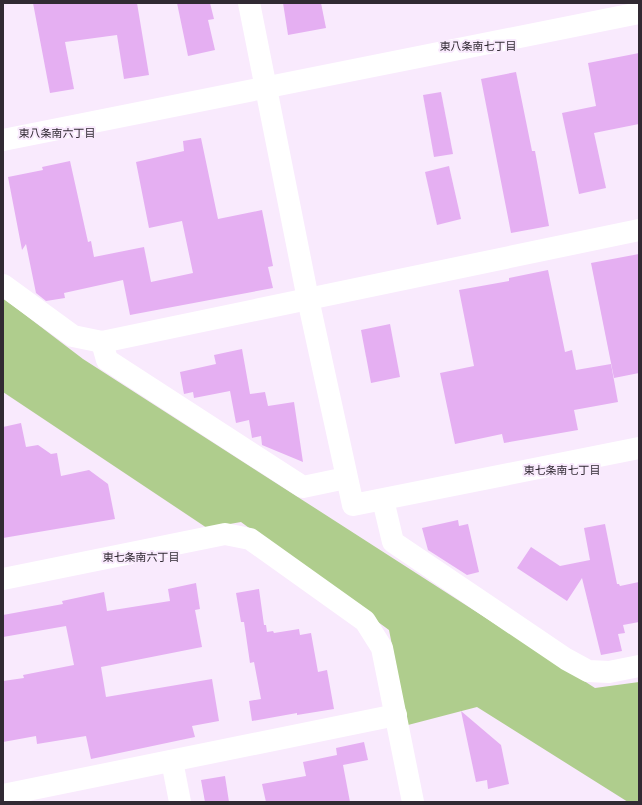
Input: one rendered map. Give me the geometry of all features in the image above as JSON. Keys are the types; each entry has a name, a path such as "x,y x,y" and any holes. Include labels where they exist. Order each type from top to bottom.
{"street":[{"path":"249,3 308,299 353,505 639,448"},
{"path":"3,140 639,13"},
{"path":"3,285 73,336 102,342 639,230"},
{"path":"102,342 106,360 303,487 346,478"},
{"path":"383,500 393,542 566,659 588,671 609,672 639,666"},
{"path":"3,579 225,534 250,538 365,621 382,648 413,802"},
{"path":"3,795 396,715"},
{"path":"172,761 180,802"}],"green space":[{"path":"3,298 83,359 595,688 639,682 639,802 628,802 477,707 408,725 389,630 241,522 207,528 3,392"}],"building":[{"path":"33,3 137,3 149,75 124,79 117,35 65,42 74,89 50,93"},
{"path":"177,3 210,3 214,19 208,20 215,50 188,56"},
{"path":"283,3 321,3 326,28 288,35"},
{"path":"639,53 639,124 594,133 606,188 579,194 562,113 596,106 588,63"},
{"path":"516,72 532,151 535,151 549,226 511,233 481,79"},
{"path":"441,92 453,154 434,157 423,95"},
{"path":"201,138 218,219 262,210 273,266 268,267 273,288 130,315 123,280 64,293 65,298 46,301 36,293 26,244 22,250 8,177 43,170 42,167 70,161 88,242 91,241 94,257 144,247 151,282 193,273 182,221 149,228 136,162 184,151 183,141"},
{"path":"449,166 461,219 437,225 425,172"},
{"path":"639,254 639,373 614,378 591,263"},
{"path":"548,270 565,352 572,350 576,370 611,364 618,402 574,410 578,430 504,443 502,434 455,444 440,373 474,366 459,290 509,281 509,278"},
{"path":"390,324 400,377 371,383 361,330"},
{"path":"242,349 250,394 265,392 268,406 294,402 303,462 262,445 261,436 252,438 249,420 236,423 230,391 194,398 193,392 184,394 180,372 216,364 214,355"},
{"path":"21,423 26,447 38,445 51,454 57,453 61,476 89,470 108,484 115,519 3,538 3,427"},
{"path":"458,520 459,526 468,524 479,572 467,575 428,550 422,528"},
{"path":"605,524 617,584 620,586 639,582 639,622 623,625 625,633 618,634 622,651 601,655 582,578 567,601 517,568 531,547 560,566 590,560 584,528"},
{"path":"196,583 200,609 195,610 202,647 101,667 106,697 212,679 219,721 192,726 195,737 91,759 86,736 37,744 36,736 3,742 3,681 24,678 23,675 74,665 66,626 3,637 3,615 63,604 62,601 104,592 107,611 170,601 168,589"},
{"path":"259,589 264,625 266,625 267,632 273,631 274,633 299,629 300,635 311,633 318,672 327,670 334,709 297,715 297,713 252,721 249,701 261,699 254,662 250,663 244,622 241,622 236,593"},
{"path":"461,711 501,745 509,784 488,789 487,780 476,782"},
{"path":"364,742 368,760 343,765 350,802 266,802 262,784 306,776 303,762 337,755 336,748"},
{"path":"225,776 229,802 205,802 201,780"}],"district":[{"name":"東八条南七丁目","path":"478,46"},
{"name":"東八条南六丁目","path":"57,133"},
{"name":"東七条南七丁目","path":"562,470"},
{"name":"東七条南六丁目","path":"141,557"}]}
